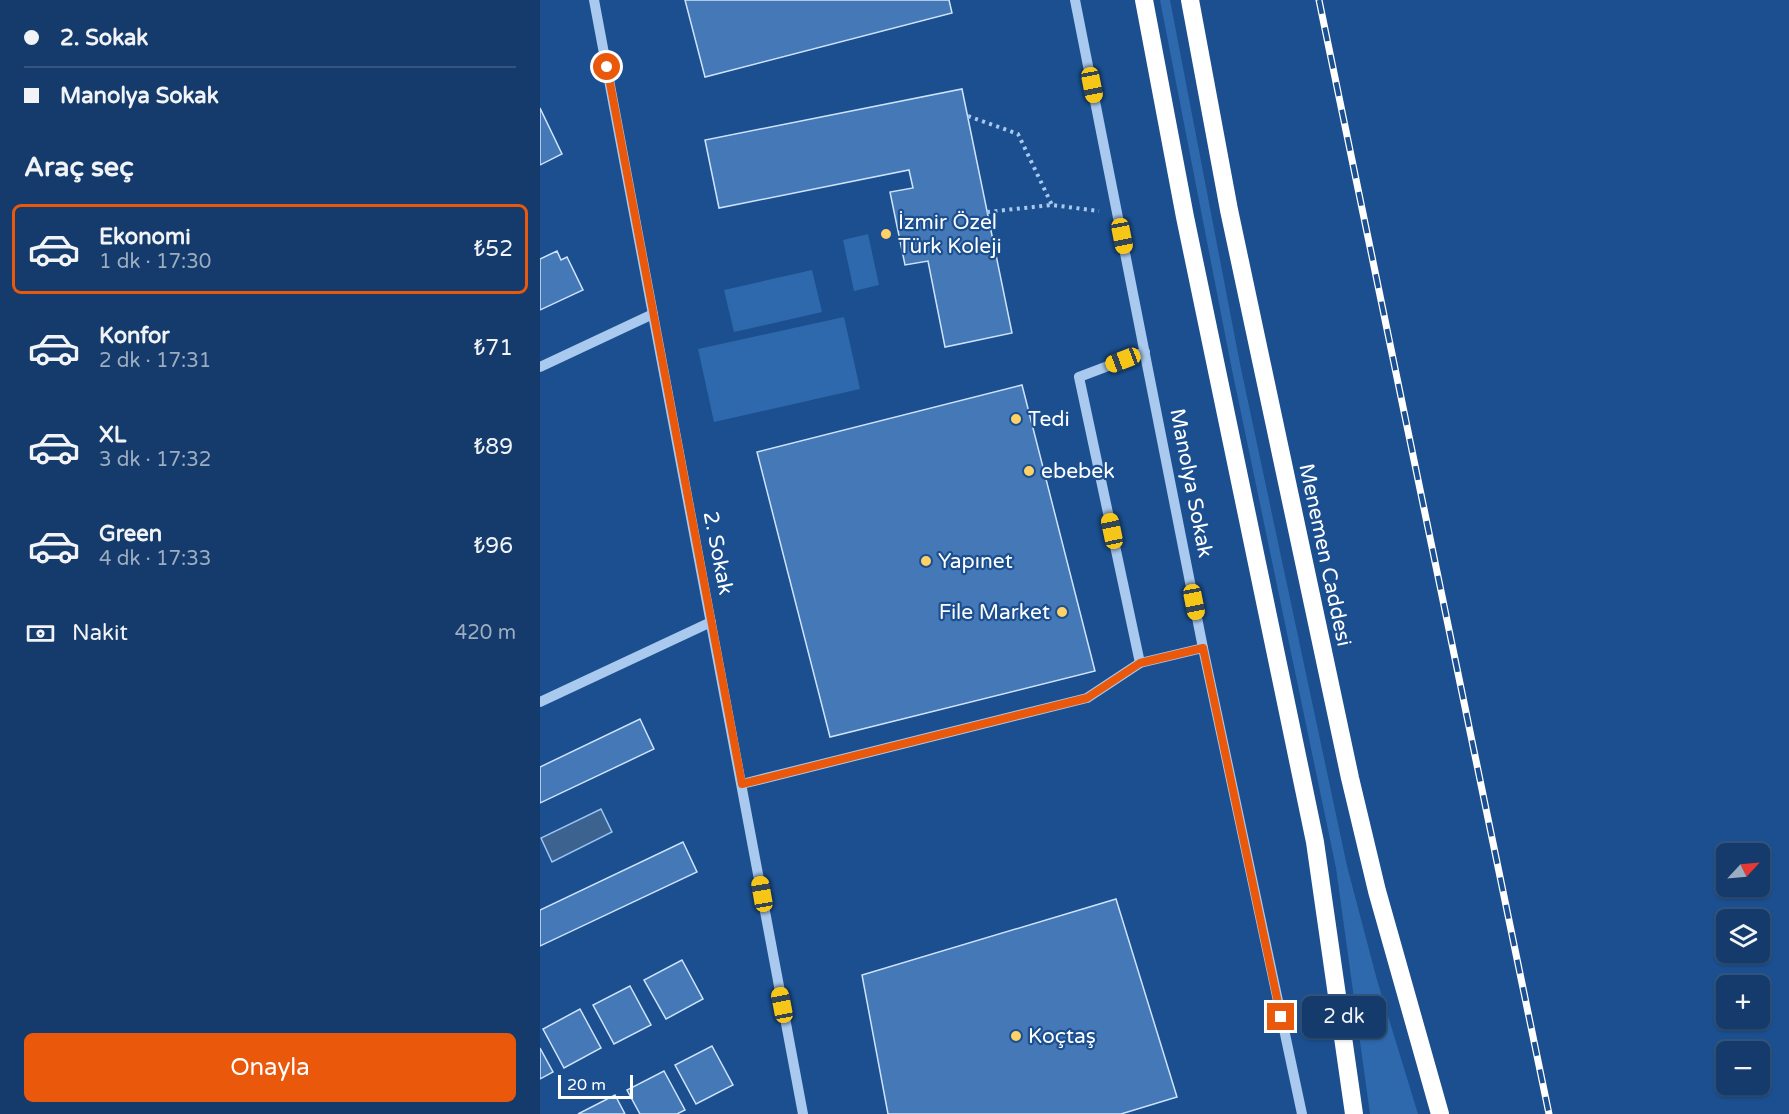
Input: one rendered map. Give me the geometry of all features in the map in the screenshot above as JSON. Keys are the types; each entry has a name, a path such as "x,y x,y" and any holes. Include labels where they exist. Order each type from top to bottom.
{"highway":[{"path":"1144,0 1185,217 1315,842 1354,1114"},
{"name":"Menemen Caddesi","path":"1190,0 1229,210 1350,778 1377,891 1440,1114"}],"street":[{"name":"2. Sokak","path":"594,0 803,1114"},
{"name":"Manolya Sokak","path":"1075,0 1203,648 1302,1114"},
{"path":"540,367 653,314"},
{"path":"1140,663 1079,377 1145,352"},
{"path":"540,702 711,622"},
{"path":"742,784 1087,698 1140,663 1203,648"}],"path":[{"path":"968,116 1018,134 1052,205"},
{"path":"987,212 1052,205 1118,213"}],"shaded area":[{"path":"1160,0 1170,0 1240,364 1347,866 1377,980 1418,1114 1370,1114 1336,868 1231,365"},
{"path":"868,234 879,285 854,291 843,240"},
{"path":"812,270 822,312 734,332 724,290"},
{"path":"844,317 860,389 714,422 698,349"},
{"path":"601,809 612,832 552,862 541,838"}],"building":[{"path":"685,0 949,0 952,13 705,77"},
{"path":"962,89 1012,333 945,347 928,261 905,265 890,192 913,188 909,170 719,208 705,140"},
{"path":"540,108 562,154 540,165"},
{"path":"557,251 561,260 567,257 583,290 540,310 540,259"},
{"name":"Yapınet","path":"1022,385 1095,671 830,737 757,452"},
{"path":"640,719 654,749 540,803 540,767"},
{"path":"683,842 697,872 540,946 540,910"},
{"name":"Koçtaş","path":"1116,899 1177,1097 1121,1114 888,1114 862,975"},
{"path":"682,960 703,999 666,1019 644,980"},
{"path":"630,986 651,1025 614,1044 593,1005"},
{"path":"580,1009 601,1048 564,1068 543,1029"},
{"path":"712,1046 733,1085 696,1104 675,1065"},
{"path":"540,1048 553,1072 540,1079"},
{"path":"664,1071 685,1110 677,1114 640,1114 627,1090"},
{"path":"615,1095 625,1114 578,1114"}],"railway":[{"path":"1319,0 1549,1114"}],"place":[{"name":"İzmir Özel Türk Koleji","path":"886,234"},
{"name":"Tedi","path":"1016,419"},
{"name":"ebebek","path":"1029,471"},
{"name":"Yapınet","path":"926,561"},
{"name":"File Market","path":"1062,612"},
{"name":"Koçtaş","path":"1016,1036"}],"route":[{"path":"607,67 742,784 1087,698 1140,663 1203,648 1281,1017"}]}
